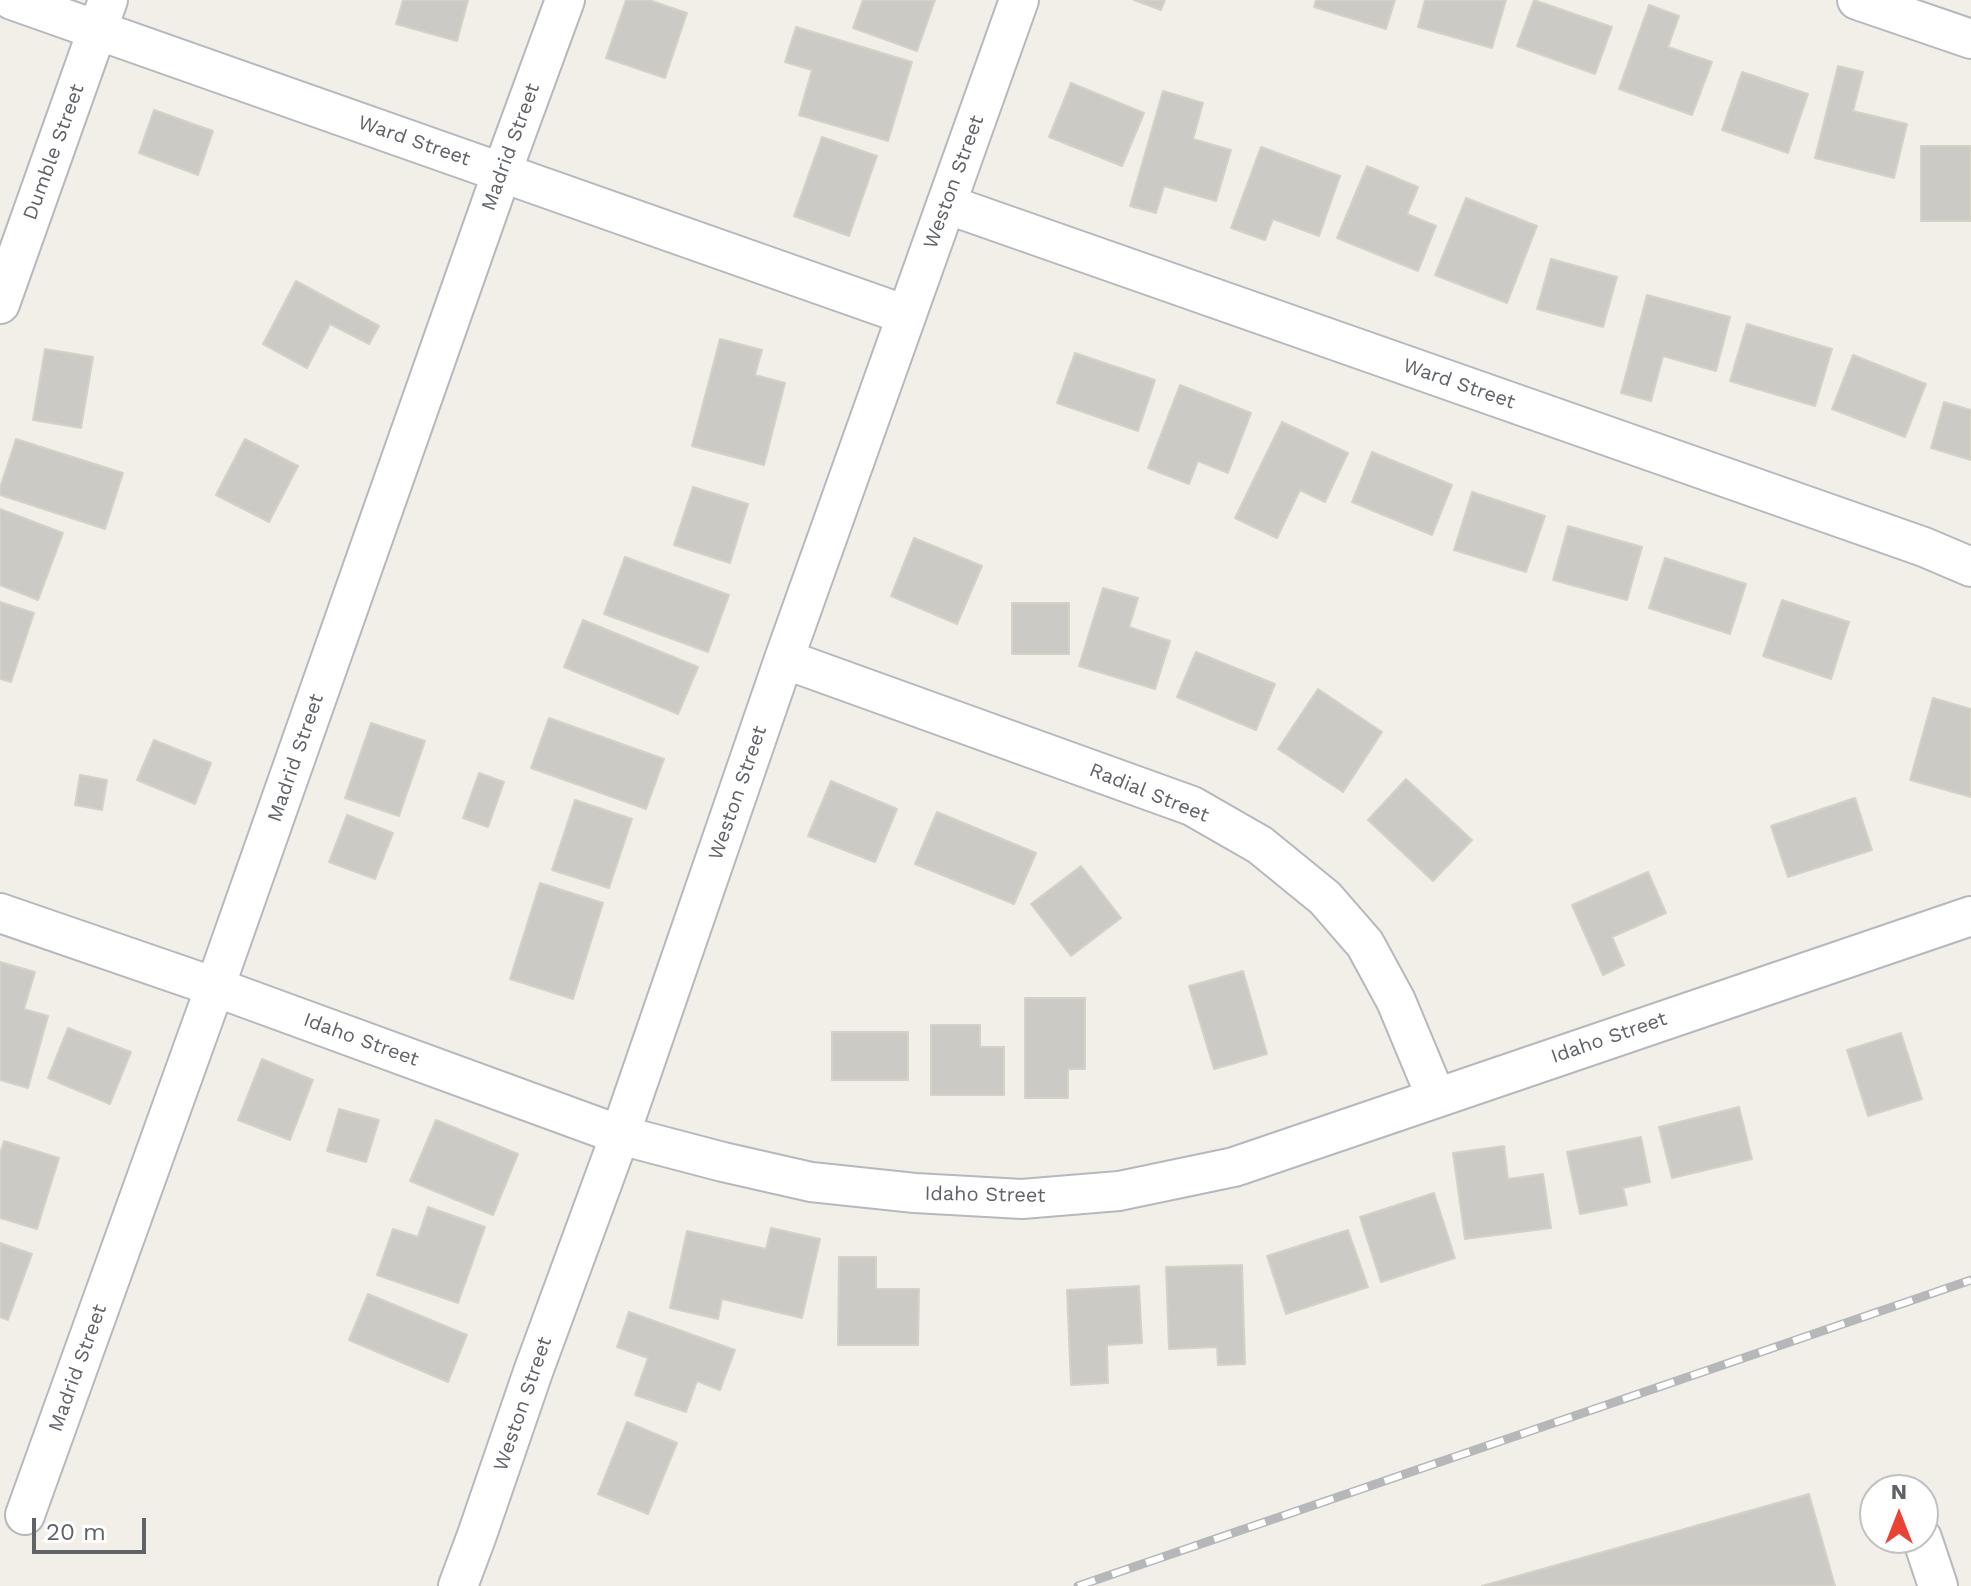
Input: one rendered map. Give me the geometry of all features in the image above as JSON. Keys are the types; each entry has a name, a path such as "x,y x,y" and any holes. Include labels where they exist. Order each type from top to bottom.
{"street":[{"name":"Ward Street","path":"12,0 103,15 502,172 906,315"},
{"name":"Madrid Street","path":"25,1515 565,0"},
{"name":"Weston Street","path":"458,1586 1019,0"},
{"path":"1857,0 1971,39"},
{"name":"Dumble Street","path":"0,304 103,15"},
{"name":"Ward Street","path":"946,204 1924,547 1971,567"},
{"name":"Radial Street","path":"784,659 1192,806 1260,845 1325,898 1365,944 1396,1001 1436,1097"},
{"name":"Idaho Street","path":"0,913 215,987 620,1135 811,1182 915,1193 1022,1199 1119,1191 1234,1167 1971,916"},
{"path":"1927,1554 1938,1586"}],"building":[{"path":"403,0 468,0 457,41 396,24"},
{"path":"626,0 649,0 687,13 665,78 606,58"},
{"path":"863,0 935,0 917,51 853,28"},
{"path":"1134,0 1165,0 1161,10"},
{"path":"1316,0 1395,0 1386,29 1314,7"},
{"path":"1425,0 1506,0 1492,48 1418,27"},
{"path":"1534,0 1612,27 1595,74 1517,46"},
{"path":"1649,5 1679,16 1668,47 1712,62 1692,115 1619,89"},
{"path":"796,27 912,62 888,141 799,115 812,70 785,62"},
{"path":"1838,66 1863,72 1853,111 1907,124 1894,178 1815,158"},
{"path":"1742,72 1808,94 1788,153 1722,130"},
{"path":"1071,83 1144,113 1122,166 1049,137"},
{"path":"1163,91 1203,103 1193,139 1231,150 1216,201 1164,186 1156,213 1130,206"},
{"path":"154,110 213,131 198,175 139,153"},
{"path":"822,137 877,156 849,236 794,216"},
{"path":"1921,146 1971,146 1971,221 1921,221"},
{"path":"1261,147 1340,176 1319,236 1273,219 1265,240 1231,228"},
{"path":"1367,166 1418,187 1407,214 1436,226 1418,271 1337,238"},
{"path":"1466,198 1537,226 1507,303 1435,275"},
{"path":"1551,259 1617,277 1603,327 1537,309"},
{"path":"296,281 379,326 369,344 330,324 307,368 263,344"},
{"path":"1647,295 1730,317 1716,371 1663,356 1651,401 1621,393"},
{"path":"1747,324 1832,349 1815,406 1730,381"},
{"path":"720,339 762,350 755,375 785,383 764,465 692,446"},
{"path":"45,349 93,357 81,428 33,420"},
{"path":"1075,353 1155,380 1138,431 1057,403"},
{"path":"1853,355 1926,384 1905,437 1832,409"},
{"path":"1180,385 1251,413 1228,473 1198,461 1189,484 1148,468"},
{"path":"1944,402 1971,410 1971,460 1931,448"},
{"path":"1282,422 1348,453 1325,502 1300,490 1277,538 1235,518"},
{"path":"16,439 123,473 105,529 0,495"},
{"path":"245,439 298,466 269,522 216,495"},
{"path":"1372,452 1452,485 1432,535 1352,502"},
{"path":"693,487 748,504 730,563 674,545"},
{"path":"1472,492 1545,516 1526,572 1454,550"},
{"path":"0,509 63,533 38,600 0,585"},
{"path":"1568,526 1642,547 1627,600 1553,580"},
{"path":"914,538 982,566 957,624 891,596"},
{"path":"625,557 729,595 708,652 604,614"},
{"path":"1665,558 1746,584 1730,634 1649,608"},
{"path":"1103,588 1138,598 1129,627 1170,641 1155,689 1079,666"},
{"path":"1782,600 1849,622 1831,679 1763,656"},
{"path":"0,602 34,613 11,682 0,679"},
{"path":"1012,603 1069,603 1069,654 1012,654"},
{"path":"583,620 698,667 678,714 564,667"},
{"path":"1196,652 1275,684 1256,730 1177,697"},
{"path":"1318,689 1382,732 1343,792 1278,749"},
{"path":"1933,698 1971,709 1971,797 1910,780"},
{"path":"549,718 664,759 646,809 531,768"},
{"path":"371,723 425,741 399,816 345,798"},
{"path":"154,740 211,763 195,804 137,780"},
{"path":"479,773 504,782 488,827 463,818"},
{"path":"80,775 107,780 102,810 75,805"},
{"path":"1406,779 1472,840 1433,881 1368,820"},
{"path":"831,781 897,809 875,862 808,836"},
{"path":"1855,798 1872,850 1788,877 1771,826"},
{"path":"575,800 632,819 609,888 552,870"},
{"path":"937,812 1036,853 1014,904 915,864"},
{"path":"347,815 393,833 375,879 329,862"},
{"path":"1081,866 1121,918 1071,956 1031,904"},
{"path":"1648,872 1666,913 1612,937 1624,965 1603,975 1572,905"},
{"path":"540,883 603,903 573,999 510,979"},
{"path":"0,962 35,972 24,1009 48,1016 28,1088 0,1080"},
{"path":"1243,971 1267,1054 1214,1069 1189,986"},
{"path":"1025,998 1085,998 1085,1069 1068,1069 1068,1098 1025,1098"},
{"path":"931,1025 980,1025 980,1047 1004,1047 1004,1095 931,1095"},
{"path":"68,1028 131,1052 110,1104 48,1078"},
{"path":"832,1032 908,1032 908,1080 832,1080"},
{"path":"1901,1033 1922,1099 1868,1116 1847,1050"},
{"path":"262,1059 313,1080 290,1140 238,1120"},
{"path":"1739,1107 1752,1159 1672,1178 1659,1127"},
{"path":"339,1109 379,1120 366,1162 327,1151"},
{"path":"436,1120 518,1154 493,1215 410,1181"},
{"path":"1641,1137 1650,1182 1623,1188 1627,1205 1580,1214 1567,1152"},
{"path":"4,1141 59,1158 37,1229 0,1218 0,1154"},
{"path":"1504,1146 1508,1179 1543,1174 1551,1228 1465,1239 1453,1153"},
{"path":"1434,1193 1455,1258 1381,1282 1360,1217"},
{"path":"428,1207 485,1227 458,1303 377,1275 393,1229 418,1237"},
{"path":"771,1228 820,1239 802,1318 722,1299 718,1319 670,1308 687,1231 766,1249"},
{"path":"1348,1230 1368,1287 1286,1314 1267,1256"},
{"path":"0,1243 32,1254 8,1320 0,1317"},
{"path":"839,1257 876,1257 876,1289 919,1289 918,1345 838,1345"},
{"path":"1242,1265 1245,1364 1218,1365 1217,1347 1169,1349 1166,1267"},
{"path":"1139,1286 1142,1343 1107,1345 1108,1383 1071,1385 1067,1290"},
{"path":"368,1294 467,1335 448,1382 349,1340"},
{"path":"629,1312 735,1350 720,1390 697,1381 686,1412 635,1395 648,1358 617,1347"},
{"path":"627,1422 677,1443 648,1514 598,1494"},
{"path":"1809,1494 1835,1586 1482,1586"}],"railway":[{"path":"1078,1586 1971,1280"}]}
